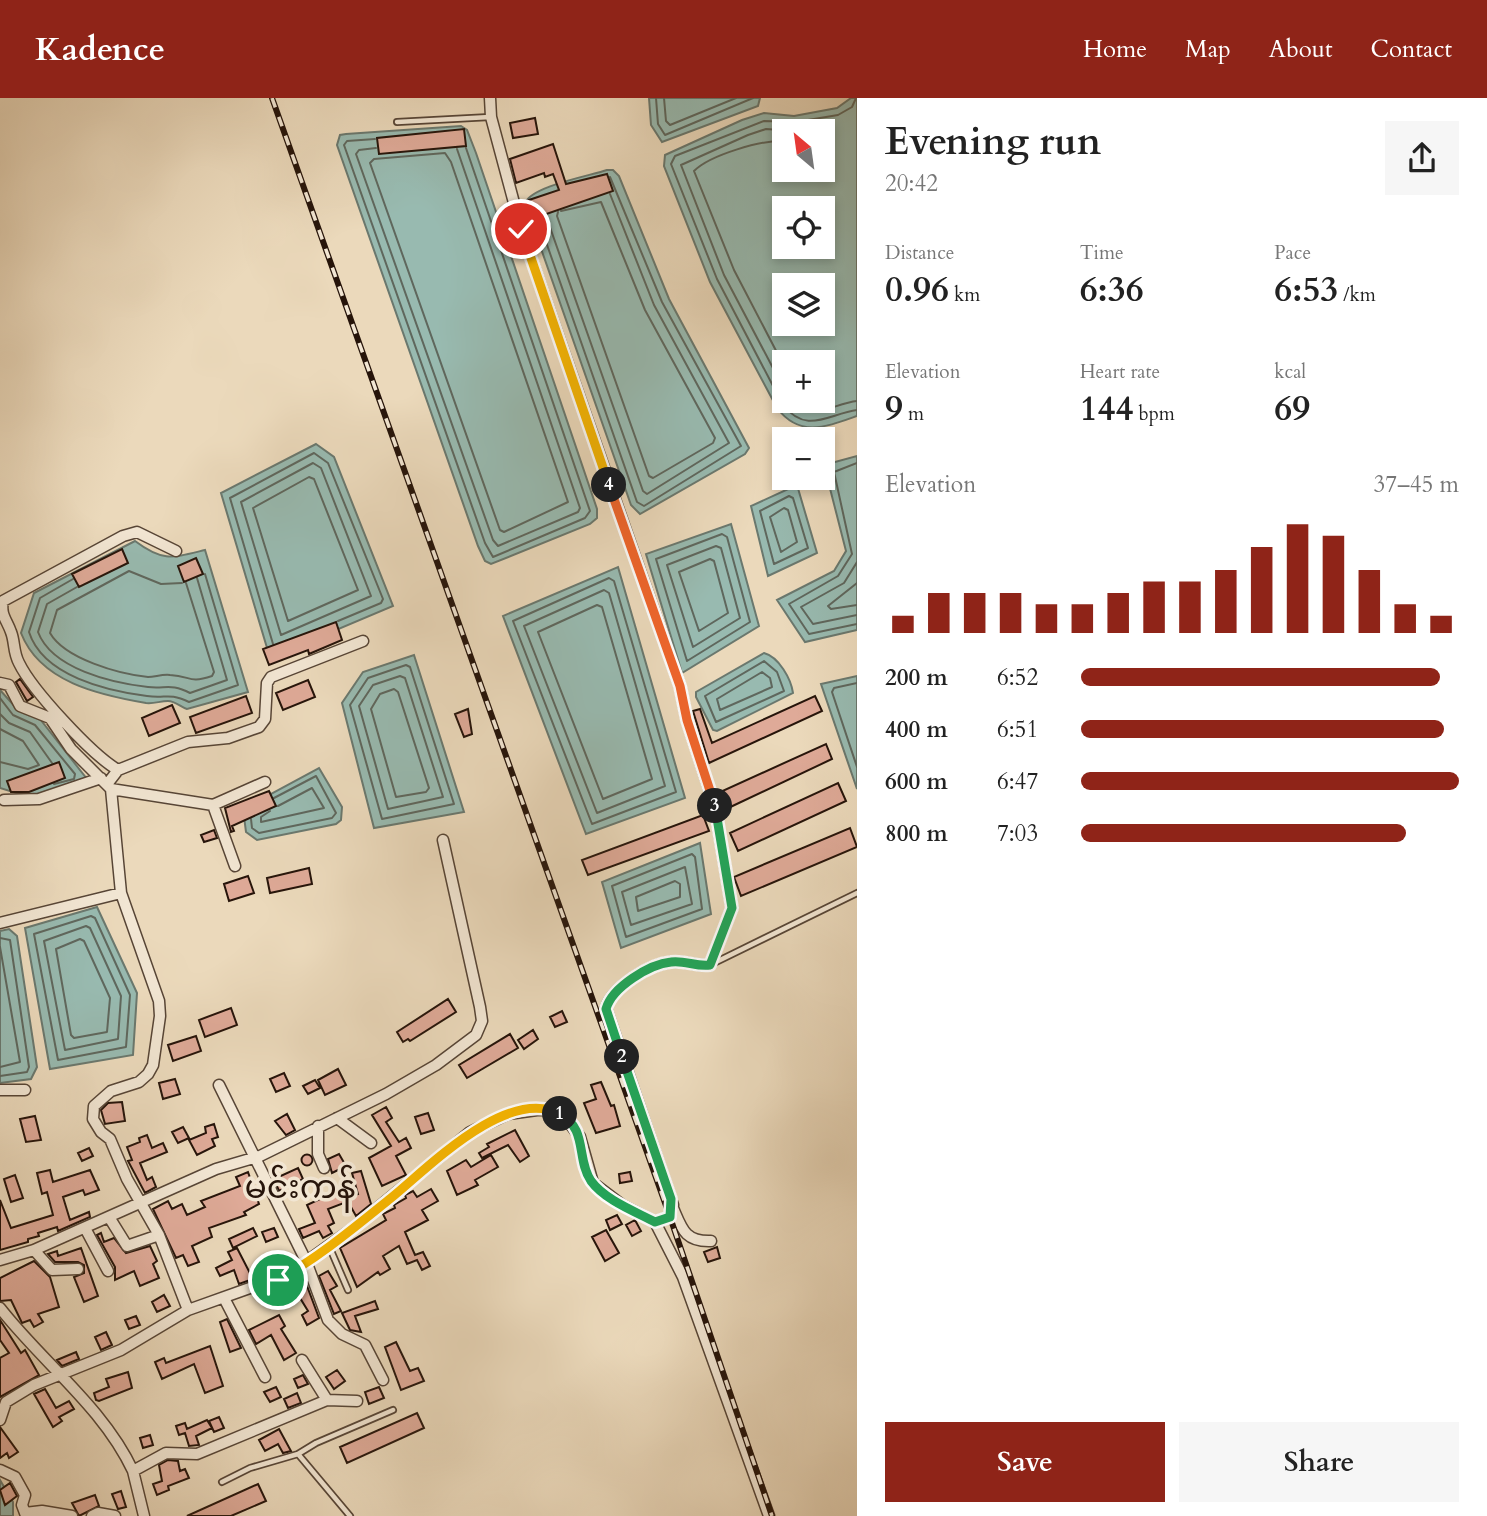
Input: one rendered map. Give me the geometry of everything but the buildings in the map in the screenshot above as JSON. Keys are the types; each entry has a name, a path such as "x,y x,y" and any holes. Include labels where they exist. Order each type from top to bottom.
{"street":[{"path":"490,98 491,117 521,229 680,686 687,720 715,807 732,908 710,965 698,967 677,962 659,966 615,992 606,1009 684,1234 695,1241 711,1241"},
{"path":"118,770 102,760 24,673 12,647 12,635 2,615 3,601 130,534 147,535 176,551"},
{"path":"107,783 118,770 188,742 228,738 259,727 265,719 267,683 271,677 363,641"},
{"path":"0,683 9,685 20,706 50,718 71,748 107,783 121,893 156,992 160,1016 153,1065 148,1074 139,1082 111,1091 94,1107 93,1119 110,1139 159,1235 188,1310"},
{"path":"4,800 39,799 107,783 213,805 265,782"},
{"path":"213,805 235,866"},
{"path":"0,1261 34,1250 216,1169 256,1157 337,1118 436,1065 480,1029 480,1007 443,840"},
{"path":"0,923 121,893"},
{"path":"219,1085 306,1261 328,1320 342,1334 365,1345 383,1380"},
{"path":"0,1090 25,1090"},
{"path":"0,1420 6,1402 13,1397 121,1350 188,1310 278,1280 328,1245 470,1132 508,1114 553,1111 575,1127 593,1183 622,1205 655,1222 683,1277 769,1516"},
{"path":"337,1118 371,1143"},
{"path":"318,1126 318,1154 324,1168"},
{"path":"655,1222 670,1217 673,1208"},
{"path":"109,1217 127,1246 159,1235"},
{"path":"85,1228 108,1271"},
{"path":"34,1250 52,1270 78,1269"},
{"path":"224,1298 265,1377"},
{"path":"0,1308 114,1438 133,1471 144,1516"},
{"path":"302,1360 327,1400"},
{"path":"133,1471 166,1453 197,1454 327,1400 357,1401"},
{"path":"0,1470 15,1477 25,1495 22,1506 24,1515 42,1511 72,1516"},
{"path":"92,1516 98,1513 115,1516"}],"lane":[{"path":"397,122 491,117"},
{"path":"710,965 857,893"},
{"path":"328,1245 348,1290"},
{"path":"222,1482 250,1468 298,1454 393,1410"},
{"path":"298,1454 350,1516"}],"water":[{"path":"649,98 760,98 758,106 662,142 651,125"},
{"path":"851,98 857,98 857,416 835,424 814,427 804,427 782,413 835,413 835,350 772,350 772,399 710,282 664,166 665,155 742,120 764,113 794,116 837,108"},
{"path":"461,126 467,130 476,153 597,509 597,518 590,524 491,564 485,561 478,546 337,145 340,135 346,134"},
{"path":"613,170 619,176 669,299 749,448 745,454 640,514 631,505 525,203 530,197 549,187"},
{"path":"316,444 334,457 393,606 270,658 221,493"},
{"path":"857,456 857,630 805,642 777,600 834,571 846,551 830,490 835,490 835,462"},
{"path":"786,490 798,490 817,553 768,576 751,506"},
{"path":"731,524 759,626 682,673 646,554"},
{"path":"135,541 153,552 168,556 205,550 248,692 187,709 171,701 149,703 128,700 91,690 57,675 30,650 21,633 34,593"},
{"path":"618,567 685,798 586,834 503,616"},
{"path":"764,653 775,659 783,669 793,693 717,731 713,730 696,692"},
{"path":"414,655 464,812 374,828 342,703 363,672"},
{"path":"857,676 857,789 821,684"},
{"path":"0,690 17,709 40,719 87,779 44,794 26,796 0,788"},
{"path":"319,768 342,807 341,820 336,824 257,840 246,832 243,809"},
{"path":"700,843 711,914 621,948 602,882"},
{"path":"97,907 137,993 133,1055 50,1069 25,928"},
{"path":"9,929 17,936 37,1067 31,1079 0,1083 0,931"},
{"path":"0,1480 13,1502 13,1516 0,1516"}],"railway":[{"path":"272,98 670,1217 772,1516"}],"district":[{"name":"မင်းကန်","path":"300,1187"}],"route":[{"path":"278,1280 352,1228 470,1132 508,1114 537,1110 553,1111 565,1117 580,1137 584,1162 593,1183 622,1205 655,1222 670,1217 673,1208 606,1009 615,992 668,962 698,967 710,965 722,940 732,908 732,899 715,807 687,720 680,686 521,229"}]}
